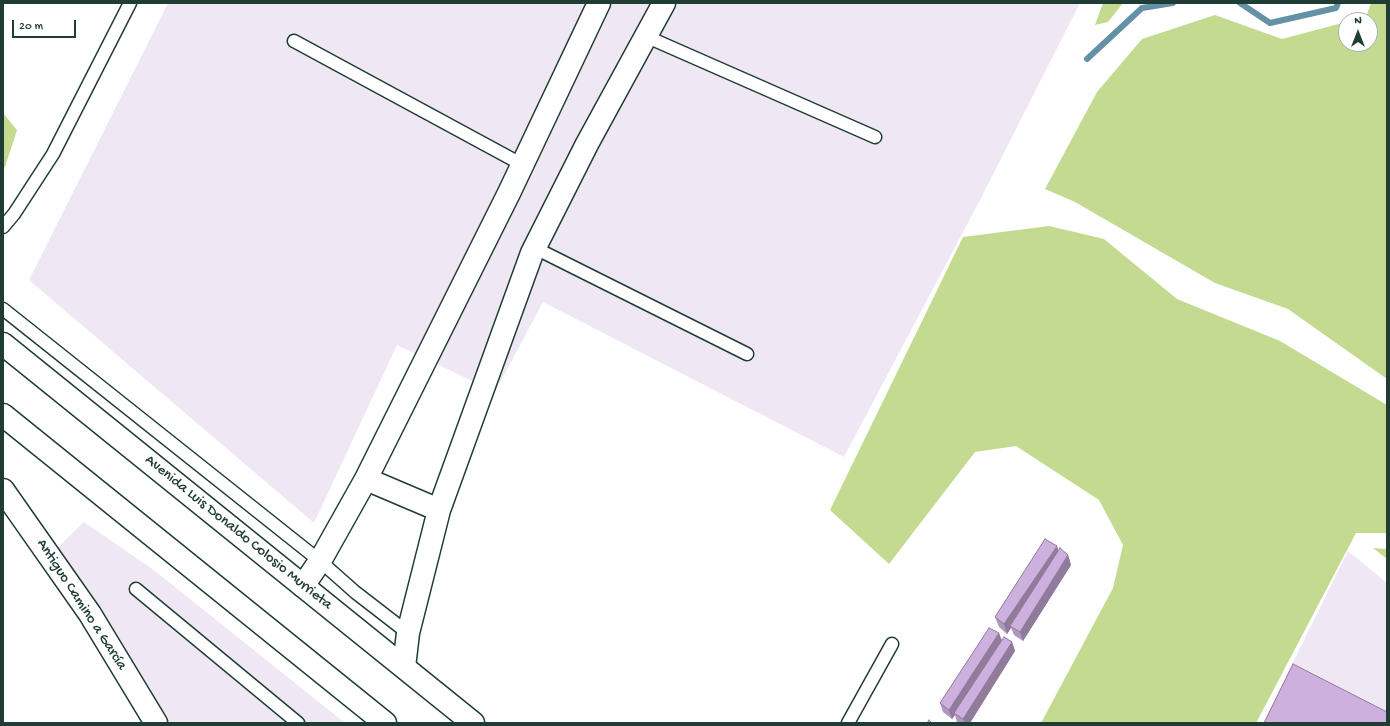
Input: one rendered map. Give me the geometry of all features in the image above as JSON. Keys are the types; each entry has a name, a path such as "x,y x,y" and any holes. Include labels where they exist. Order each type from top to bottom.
{"street":[{"path":"303,586 320,561 366,480 523,165 599,3"},
{"path":"404,667 408,633 439,510 535,248 587,144 664,3"},
{"name":"Avenida Luis Donaldo Colosio Murrieta","path":"3,344 473,723"},
{"path":"3,415 385,723"},
{"path":"366,480 439,510"},
{"name":"Antiguo Camino a García","path":"3,490 90,614 156,723"}],"lane":[{"path":"3,227 14,214 53,154 130,3"},
{"path":"645,36 875,137"},
{"path":"294,41 523,165"},
{"path":"535,248 747,354"},
{"path":"3,309 320,561 355,592 408,633"},
{"path":"136,589 298,723"},
{"path":"848,723 892,644"}],"shaded area":[{"path":"168,3 1080,3 980,200 844,457 543,302 495,392 397,345 314,523 29,280"},
{"path":"84,522 155,571 345,723 164,723 56,549"},
{"path":"1348,551 1387,583 1387,723 1263,723"}],"green space":[{"path":"1103,3 1123,3 1108,22 1095,25"},
{"path":"1371,3 1387,3 1387,379 1288,309 1215,283 1075,202 1045,189 1097,92 1142,39 1215,15 1282,39 1338,24 1338,52 1378,52 1378,12 1368,12"},
{"path":"3,113 17,130 5,167 3,168"},
{"path":"1049,226 1104,239 1177,299 1280,341 1387,405 1387,533 1356,533 1256,723 1041,723 1113,588 1123,545 1099,500 1016,446 975,452 889,564 830,510 963,237"},
{"path":"1373,548 1387,549 1387,559"}],"building":[{"path":"1045,539 1057,546 1004,624 995,617"},
{"path":"1060,548 1068,555 1020,632 1010,626"},
{"path":"989,628 999,633 949,710 940,703"},
{"path":"1004,637 1012,642 963,719 954,713"},
{"path":"1293,664 1387,712 1387,723 1264,723"}],"waterway":[{"path":"1087,59 1142,8 1173,3"},
{"path":"1240,3 1270,23 1336,8 1338,3"}]}
